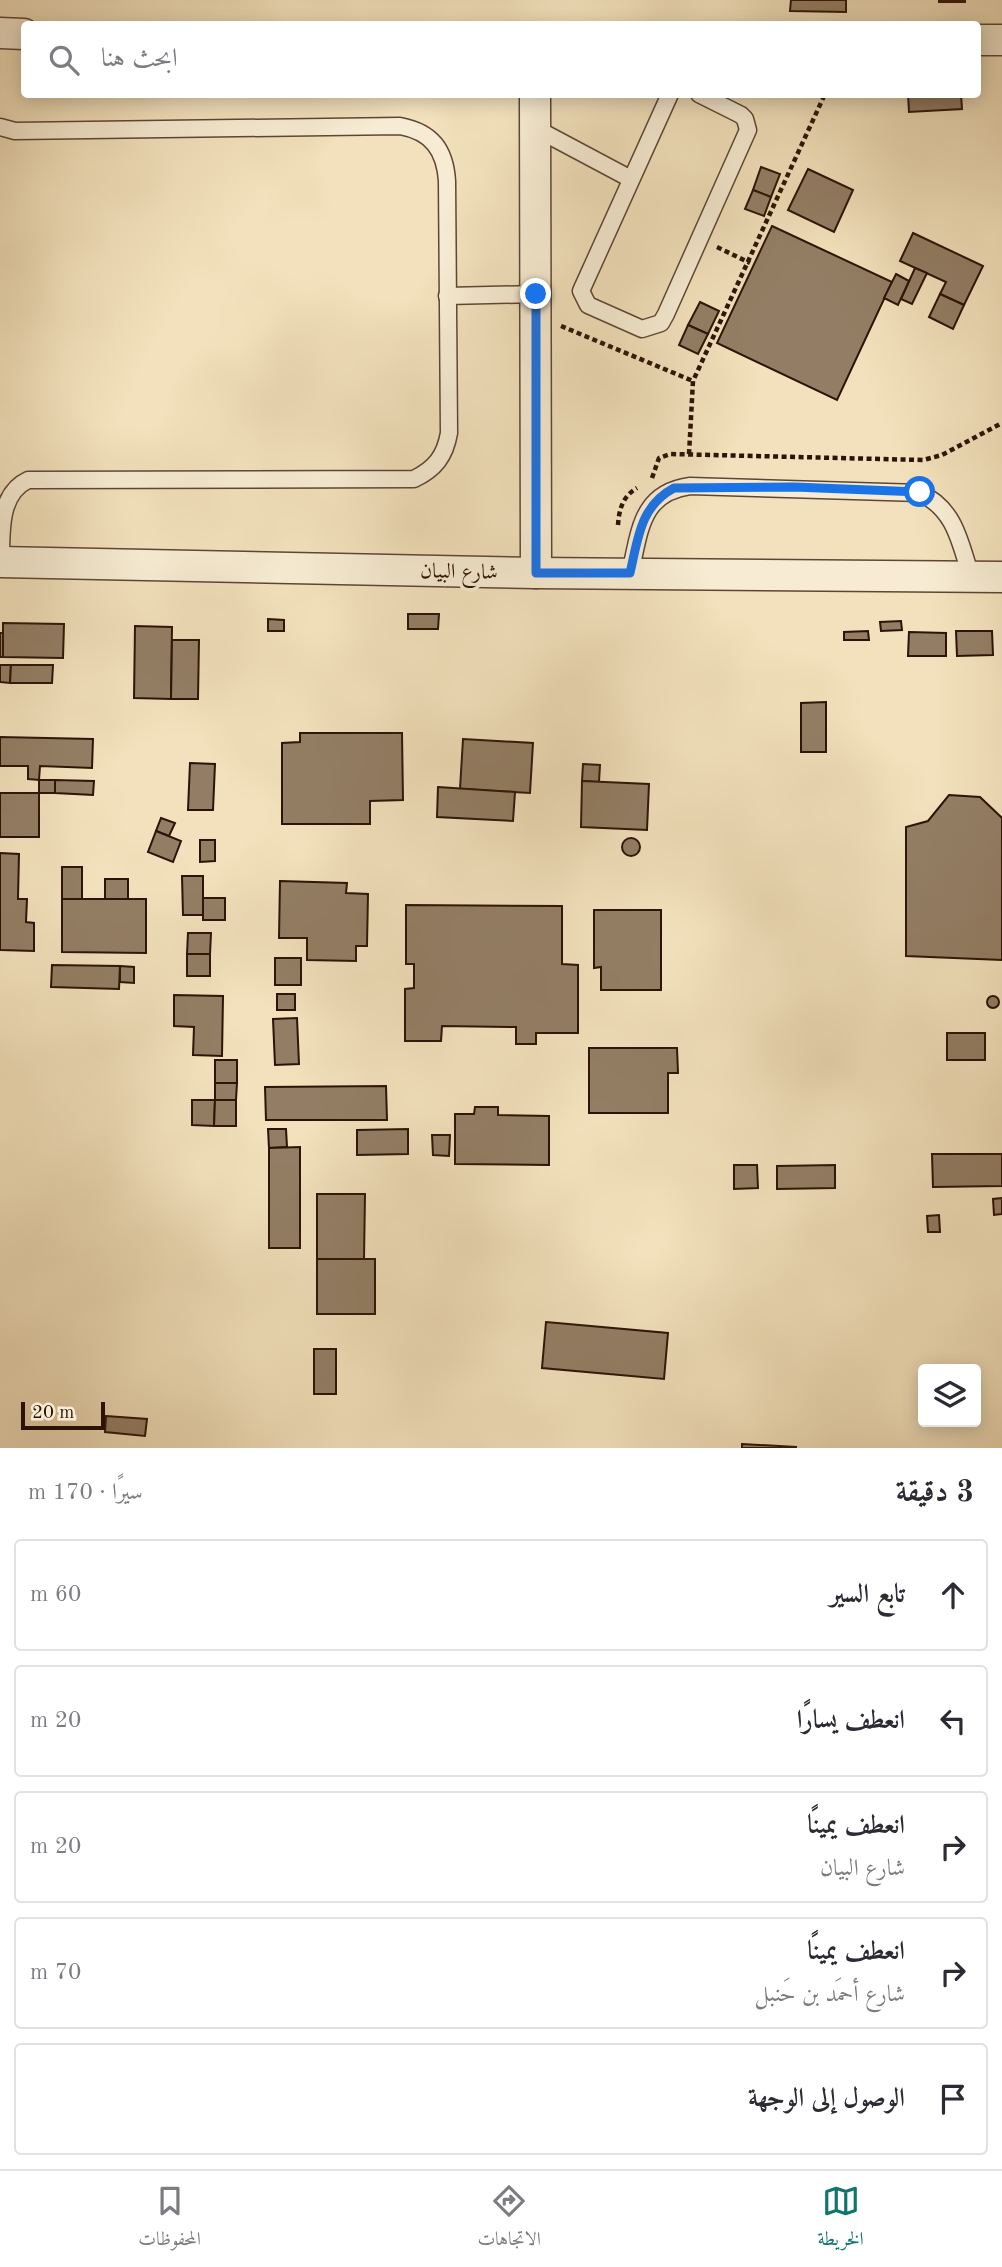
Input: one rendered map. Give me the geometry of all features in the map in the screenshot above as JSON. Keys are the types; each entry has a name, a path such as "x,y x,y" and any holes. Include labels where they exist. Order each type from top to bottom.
{"street":[{"path":"0,33 21,34"},
{"path":"981,40 1002,40"},
{"path":"535,98 536,573"},
{"name":"شارع البيان","path":"0,562 536,573 1002,577"}],"lane":[{"path":"668,98 629,178 582,283 581,291 588,305 642,329 661,323 666,314 748,130 746,119 741,115 707,98"},
{"path":"0,127 15,131 400,126 416,129 430,137 441,150 446,165 449,433 446,448 428,472 414,479 400,481 28,480 7,492 1,503 0,562"},
{"path":"535,128 629,178"},
{"path":"447,296 536,305"},
{"path":"630,573 642,522 649,507 660,496 674,488 690,486 920,492 944,508 953,521 971,577"}],"path":[{"path":"689,454 693,381 750,263 823,98"},
{"path":"701,239 750,263"},
{"path":"536,305 693,381"}],"building":[{"path":"791,0 846,0 846,12 790,11"},
{"path":"965,0 965,2 939,2"},
{"path":"908,98 961,98 962,109 909,112"},
{"path":"761,167 780,174 771,197 753,190"},
{"path":"808,169 853,190 834,232 788,210"},
{"path":"753,190 771,197 764,216 745,209"},
{"path":"772,226 892,282 837,400 717,343"},
{"path":"913,233 983,266 964,305 940,294 946,282 900,261"},
{"path":"915,268 927,273 912,304 901,299"},
{"path":"896,274 909,281 898,305 884,298"},
{"path":"940,294 964,305 953,329 929,317"},
{"path":"700,302 719,311 708,334 688,325"},
{"path":"688,325 708,334 698,354 679,345"},
{"path":"408,614 439,614 438,629 408,629"},
{"path":"268,619 284,620 284,631 268,631"},
{"path":"901,621 902,630 881,631 880,622"},
{"path":"3,623 64,624 63,658 3,657"},
{"path":"135,626 172,627 171,699 134,698"},
{"path":"868,631 869,640 844,640 844,632"},
{"path":"956,631 992,631 993,655 957,656"},
{"path":"909,632 946,633 946,656 908,656"},
{"path":"0,633 3,633 3,657 0,657"},
{"path":"172,640 199,640 198,699 171,699"},
{"path":"0,665 11,665 10,683 0,682"},
{"path":"11,665 53,665 52,683 10,683"},
{"path":"826,702 826,752 801,752 801,703"},
{"path":"300,733 402,733 403,800 370,801 370,824 282,824 282,743 300,742"},
{"path":"0,737 93,739 92,768 40,766 39,780 28,779 28,766 0,766"},
{"path":"463,739 533,743 530,793 460,789"},
{"path":"190,763 215,764 213,810 188,810"},
{"path":"583,764 600,765 599,782 582,781"},
{"path":"39,780 55,780 55,793 39,793"},
{"path":"55,780 94,781 93,795 55,793"},
{"path":"582,781 649,784 647,830 581,827"},
{"path":"438,787 515,792 513,821 437,817"},
{"path":"0,793 39,793 39,837 0,837"},
{"path":"949,795 980,797 1002,818 1002,960 906,956 906,827 928,821"},
{"path":"161,818 175,823 169,836 156,831"},
{"path":"156,831 181,841 173,862 148,852"},
{"path":"631,838 637,841 640,847 637,853 631,856 625,853 622,847 625,841"},
{"path":"200,840 215,840 215,861 200,862"},
{"path":"0,853 19,854 18,899 27,899 26,922 34,923 34,951 0,950"},
{"path":"62,867 82,867 82,899 62,899"},
{"path":"182,876 203,876 203,915 183,915"},
{"path":"105,879 128,879 128,899 105,899"},
{"path":"280,881 347,883 346,893 368,894 367,946 356,946 356,961 307,960 307,938 279,938"},
{"path":"203,898 225,898 225,920 203,920"},
{"path":"62,899 146,899 146,953 62,952"},
{"path":"406,905 562,906 562,964 578,965 578,1033 536,1033 536,1044 516,1044 516,1027 442,1026 441,1041 405,1041 405,989 414,988 414,964 406,964"},
{"path":"594,910 661,910 661,990 601,990 601,967 594,968"},
{"path":"188,933 211,933 210,954 187,954"},
{"path":"187,954 210,954 210,976 187,976"},
{"path":"275,958 301,958 301,985 275,985"},
{"path":"52,965 120,966 119,989 51,987"},
{"path":"120,966 134,967 134,983 120,982"},
{"path":"277,994 295,994 295,1010 277,1010"},
{"path":"174,995 223,996 222,1056 193,1055 194,1027 174,1026"},
{"path":"993,996 999,1002 993,1008 987,1002"},
{"path":"297,1018 299,1064 275,1065 273,1019"},
{"path":"947,1033 985,1033 985,1060 947,1060"},
{"path":"589,1048 677,1048 678,1073 668,1073 668,1113 589,1113"},
{"path":"215,1060 237,1060 237,1083 215,1083"},
{"path":"215,1083 237,1083 236,1100 215,1100"},
{"path":"386,1086 387,1120 266,1120 265,1087"},
{"path":"192,1100 215,1100 214,1126 192,1125"},
{"path":"215,1100 236,1100 236,1126 214,1126"},
{"path":"475,1107 498,1107 498,1115 549,1116 549,1165 455,1164 455,1114 474,1114"},
{"path":"268,1129 286,1129 287,1147 269,1148"},
{"path":"408,1129 408,1154 357,1155 357,1130"},
{"path":"432,1135 450,1135 449,1156 433,1155"},
{"path":"300,1147 300,1248 269,1248 269,1148"},
{"path":"932,1154 1002,1154 1002,1186 933,1187"},
{"path":"734,1165 757,1165 758,1188 734,1189"},
{"path":"835,1165 835,1188 777,1189 777,1166"},
{"path":"317,1194 365,1194 364,1259 317,1259"},
{"path":"1002,1198 1002,1214 994,1215 993,1199"},
{"path":"939,1215 940,1232 928,1232 927,1216"},
{"path":"317,1259 375,1259 375,1314 317,1314"},
{"path":"546,1322 668,1333 664,1379 542,1368"},
{"path":"314,1349 336,1349 336,1394 314,1394"},
{"path":"106,1416 147,1419 145,1436 105,1432"},
{"path":"742,1444 796,1447 796,1448 742,1448"}],"route":[{"path":"536,294 536,573 630,573 642,522 649,507 660,496 674,488 794,487 920,492"}]}
